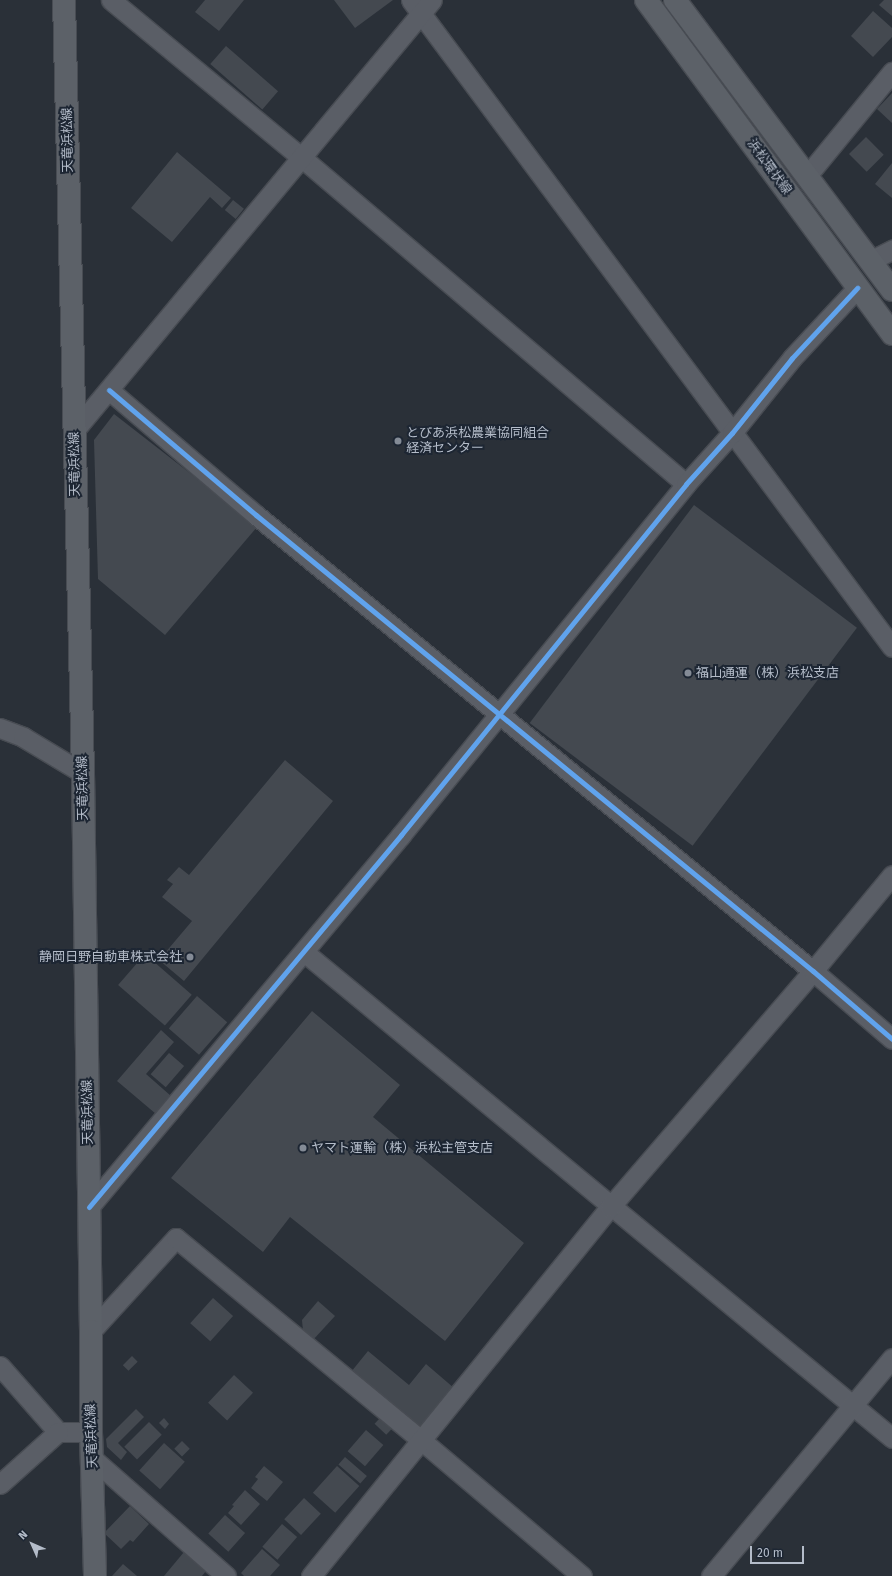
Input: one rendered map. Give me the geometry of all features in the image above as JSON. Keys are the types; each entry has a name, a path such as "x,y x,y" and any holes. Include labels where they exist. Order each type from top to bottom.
{"main road":[{"name":"天竜浜松線","path":"64,0 83,773 91,1331 91,1432 93,1459 95,1576"},
{"name":"浜松環状線","path":"646,0 892,334"},
{"name":"浜松環状線","path":"675,0 892,290"}],"street":[{"path":"111,0 301,157 686,484"},
{"path":"74,431 301,157 421,4 732,433 892,647"},
{"path":"806,177 892,72"},
{"path":"870,262 892,250"},
{"path":"89,1207 304,952 500,714 686,484 732,433 792,358 857,288"},
{"path":"109,390 256,515 813,971 892,1039"},
{"path":"0,728 22,738 83,773"},
{"path":"311,1576 610,1207 813,971 892,875"},
{"path":"304,952 610,1207 892,1438"},
{"path":"91,1331 176,1238 422,1440 582,1576"},
{"path":"711,1576 853,1407 892,1358"},
{"path":"0,1366 58,1432"},
{"path":"0,1484 58,1432 91,1432"},
{"path":"93,1459 226,1576"}],"building":[{"path":"205,0 244,0 219,31 195,12"},
{"path":"334,0 393,0 355,28"},
{"path":"884,0 892,0 892,16 879,5"},
{"path":"873,11 892,28 892,37 873,57 851,36"},
{"path":"226,46 278,91 262,109 210,64"},
{"path":"892,93 892,123 877,109"},
{"path":"866,137 884,155 867,172 849,154"},
{"path":"177,152 231,198 222,208 210,197 172,242 131,208"},
{"path":"892,163 892,198 875,184"},
{"path":"233,200 244,209 236,219 225,210"},
{"path":"114,414 258,526 165,635 98,579 94,440"},
{"name":"福山通運（株）浜松支店","path":"694,505 857,628 693,846 530,723"},
{"path":"285,760 333,801 184,981 159,960 192,921 162,897 173,884 167,880 179,867 189,875"},
{"path":"145,954 192,995 165,1026 118,985"},
{"path":"197,996 227,1022 199,1055 169,1028"},
{"name":"ヤマト運輸（株）浜松主管支店","path":"312,1011 400,1085 373,1117 524,1243 445,1341 290,1217 263,1252 171,1178"},
{"path":"161,1030 174,1042 146,1074 171,1096 156,1114 117,1081"},
{"path":"169,1053 184,1066 166,1087 151,1074"},
{"path":"213,1298 233,1316 210,1341 190,1323"},
{"path":"318,1301 335,1316 313,1340 303,1331 302,1320"},
{"path":"368,1351 409,1385 426,1364 454,1388 420,1430 351,1372"},
{"path":"132,1356 138,1362 128,1371 123,1365"},
{"path":"234,1375 253,1393 227,1421 208,1403"},
{"path":"136,1409 144,1417 118,1443 127,1452 121,1460 107,1447 106,1439"},
{"path":"164,1418 169,1424 165,1429 159,1423"},
{"path":"380,1418 392,1429 386,1435 375,1424"},
{"path":"149,1422 162,1435 137,1459 124,1447"},
{"path":"366,1430 383,1445 365,1466 348,1451"},
{"path":"182,1441 190,1449 182,1457 174,1449"},
{"path":"164,1443 185,1462 160,1489 139,1470"},
{"path":"345,1457 367,1476 360,1484 338,1465"},
{"path":"264,1466 283,1482 267,1501 251,1488 258,1479 255,1477"},
{"path":"337,1466 359,1486 335,1513 313,1493"},
{"path":"245,1490 260,1504 241,1525 228,1513 234,1506 232,1505"},
{"path":"304,1498 321,1514 301,1535 284,1519"},
{"path":"130,1506 149,1524 133,1542 130,1540 121,1549 104,1533"},
{"path":"225,1515 245,1533 228,1552 208,1534"},
{"path":"282,1524 297,1537 277,1560 262,1547"},
{"path":"262,1549 280,1565 270,1576 244,1576 241,1573"},
{"path":"184,1552 206,1571 202,1576 164,1576"},
{"path":"123,1564 137,1576 112,1576"}],"cycle path":[{"path":"89,1207 401,835 686,484 732,433 792,358 857,288"},
{"path":"109,390 256,515 813,971 892,1039"}],"place":[{"name":"とぴあ浜松農業協同組合 経済センター","path":"398,441"},
{"name":"福山通運（株）浜松支店","path":"688,673"},
{"name":"静岡日野自動車株式会社","path":"190,957"},
{"name":"ヤマト運輸（株）浜松主管支店","path":"303,1148"}]}
